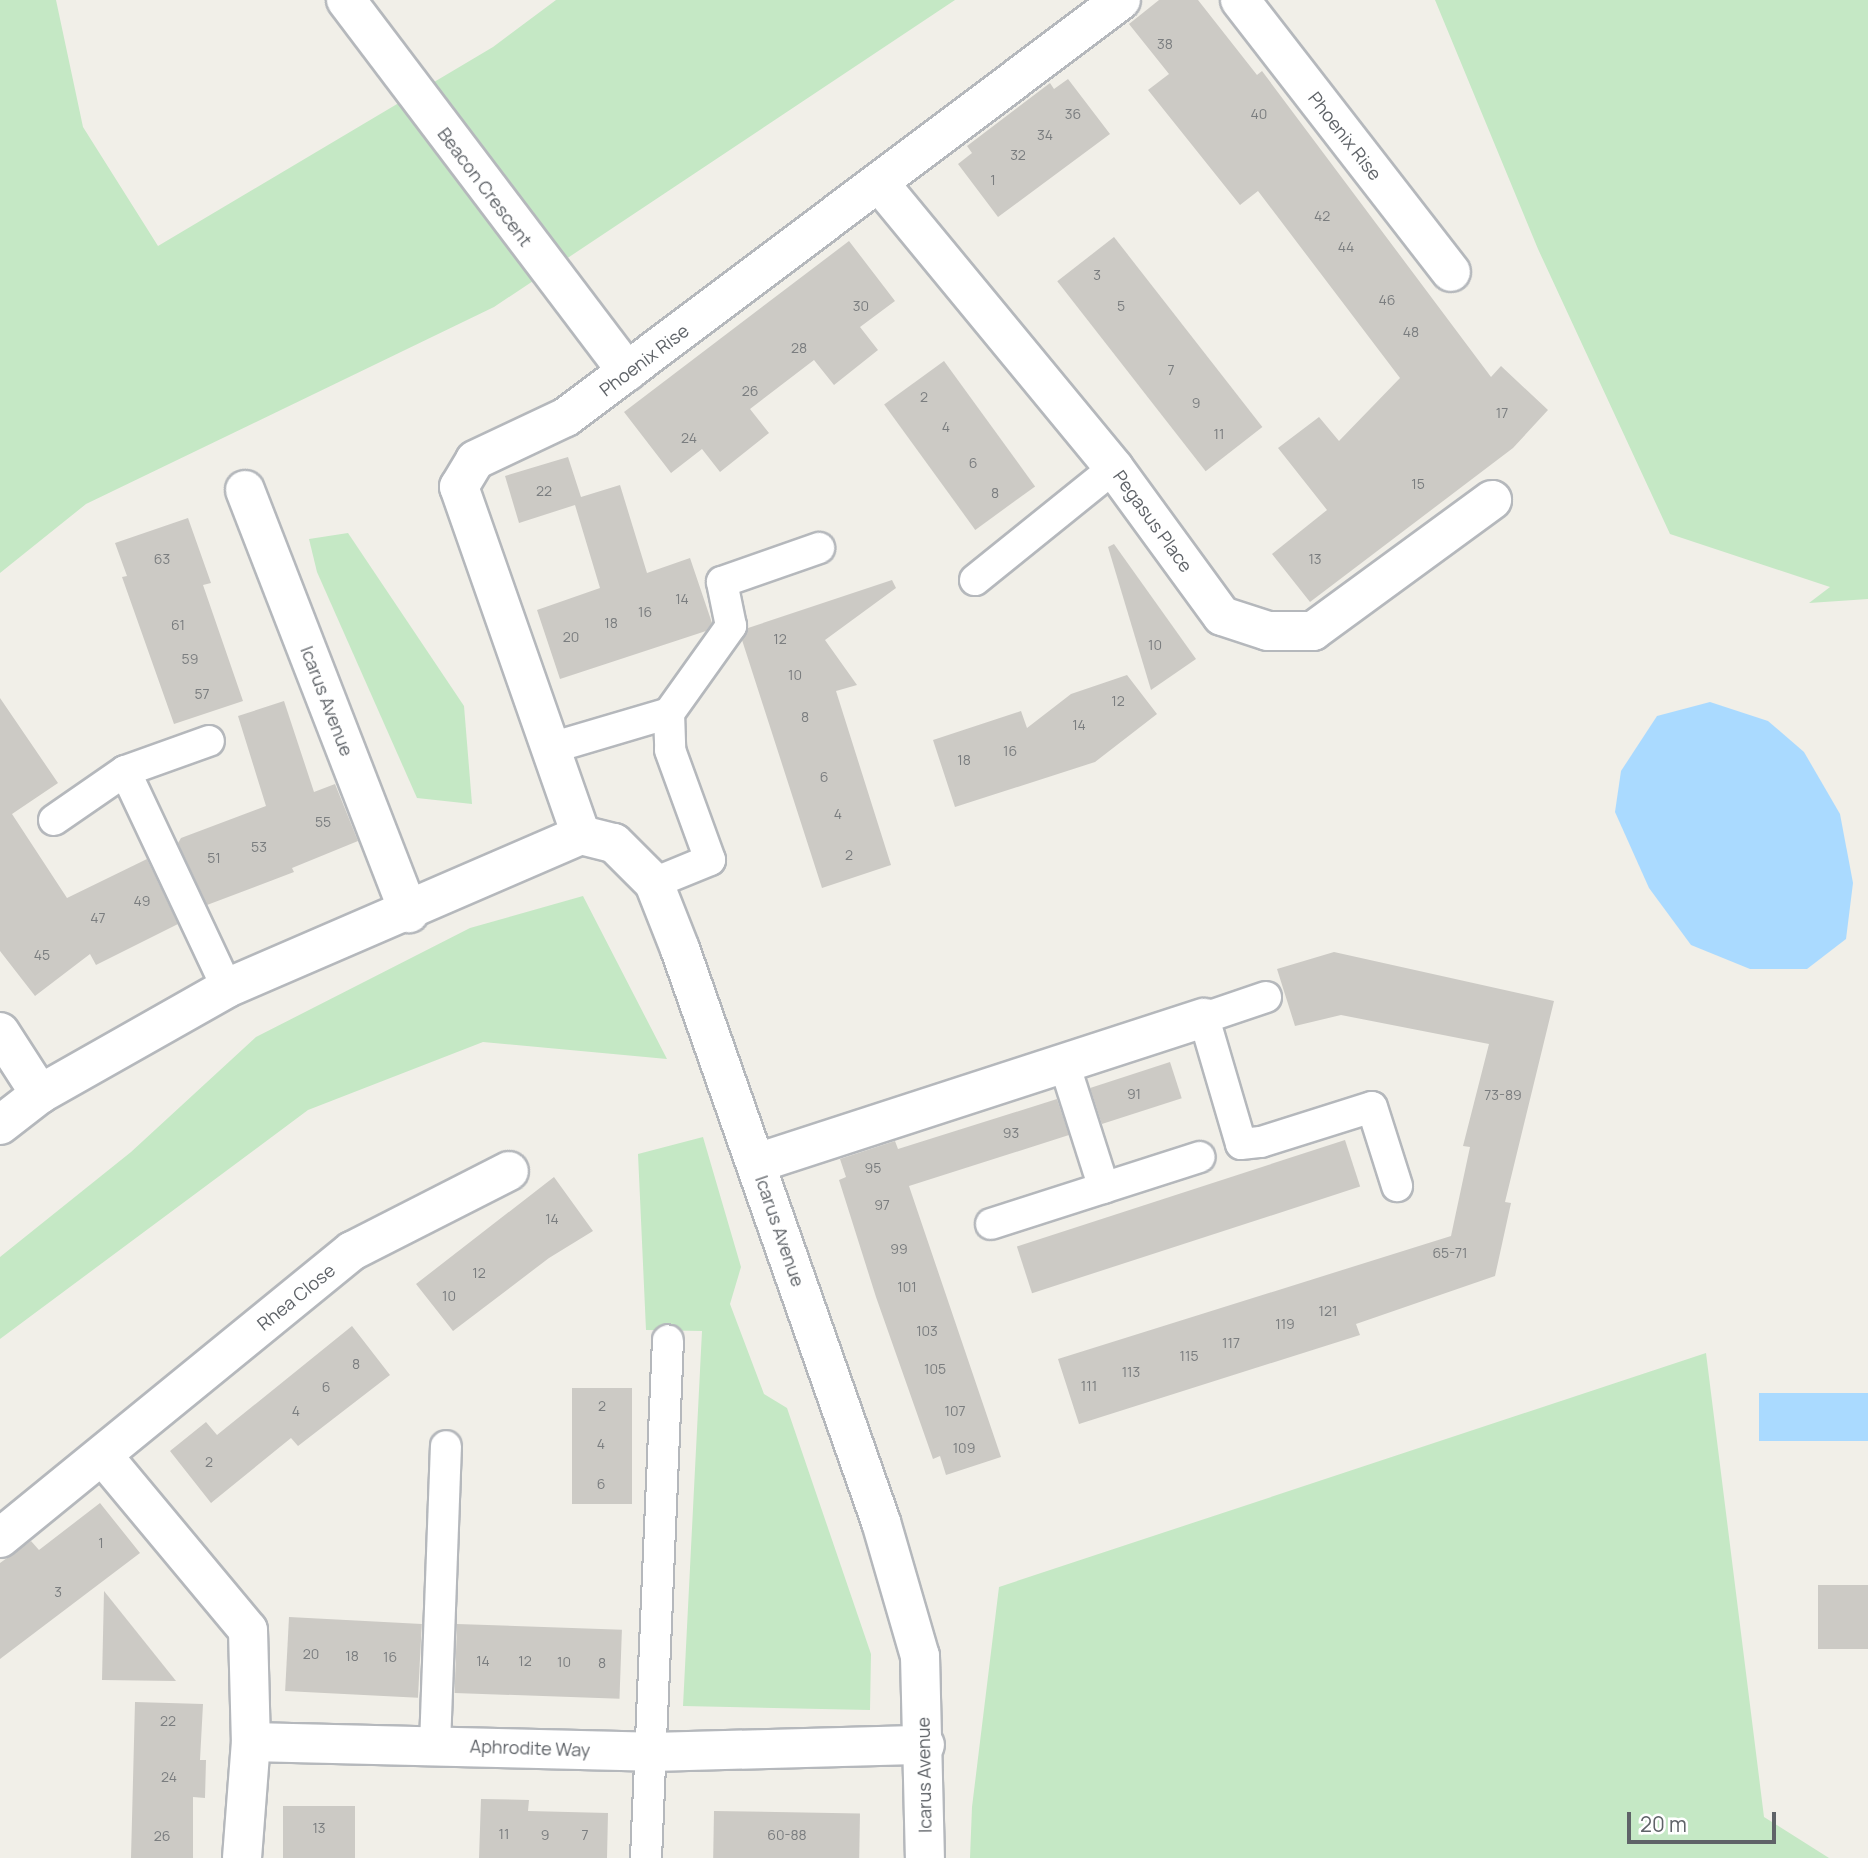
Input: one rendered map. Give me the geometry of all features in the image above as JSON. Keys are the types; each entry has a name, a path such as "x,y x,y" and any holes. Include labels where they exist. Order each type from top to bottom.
{"street":[{"name":"Beacon Crescent","path":"346,0 626,372"},
{"name":"Phoenix Rise","path":"581,835 458,487 475,460 566,417 880,184 1121,0"},
{"name":"Phoenix Rise","path":"1240,0 1451,272"},
{"name":"Pegasus Place","path":"880,184 1114,468 1222,616 1268,631 1314,631 1492,500"},
{"name":"Icarus Avenue","path":"245,490 409,913"},
{"name":"Icarus Avenue","path":"581,835 614,843 654,883 757,1163 881,1522 920,1656 925,1745 925,1858"},
{"path":"0,1125 40,1094 227,988 409,913 581,835"},
{"path":"757,1163 1204,1018"},
{"path":"0,1031 40,1094"},
{"name":"Rhea Close","path":"0,1538 352,1251 509,1171"},
{"path":"103,1456 248,1630 251,1742 242,1858"},
{"name":"Aphrodite Way","path":"251,1742 652,1752 925,1745"}],"lane":[{"path":"975,580 1114,468"},
{"path":"654,883 710,860 670,750 669,713 731,626 722,582 819,548"},
{"path":"551,748 669,713"},
{"path":"54,820 125,771 209,741"},
{"path":"125,771 227,988"},
{"path":"1266,997 1204,1018 1241,1144 1261,1142 1372,1107 1397,1186"},
{"path":"1064,1063 1104,1188"},
{"path":"991,1224 1200,1157"},
{"path":"646,1858 668,1340"},
{"path":"435,1745 446,1447"}],"green space":[{"path":"0,0 56,0 83,127 158,246 493,47 556,0 955,0 494,307 86,504 0,573"},
{"path":"1435,0 1868,0 1868,599 1809,603 1830,587 1670,534 1538,249"},
{"path":"348,533 464,706 472,804 417,798 317,572 309,539"},
{"path":"583,896 667,1059 483,1042 308,1110 0,1339 0,1257 131,1152 256,1037 470,928"},
{"path":"703,1137 741,1267 730,1304 764,1394 787,1408 871,1654 870,1710 683,1706 702,1331 646,1330 638,1154"},
{"path":"1706,1353 1764,1817 1829,1858 970,1858 972,1807 999,1587"}],"water":[{"path":"1710,702 1768,721 1804,752 1840,814 1853,883 1846,939 1807,969 1750,969 1691,945 1649,888 1615,812 1621,771 1657,716"},
{"path":"1759,1393 1868,1393 1868,1441 1759,1441"}],"building":[{"path":"1159,0 1198,0 1257,75 1262,71 1491,377 1501,366 1548,410 1513,448 1310,602 1272,554 1327,510 1278,448 1319,417 1339,441 1400,378 1258,191 1240,205 1148,90 1169,74 1129,24"},
{"path":"1068,79 1110,134 998,217 958,164 972,153 967,146 1050,83 1054,89"},
{"path":"1114,237 1262,427 1206,471 1057,281"},
{"path":"849,241 895,301 860,327 878,350 834,385 814,360 750,409 769,433 720,472 702,449 671,473 624,412"},
{"path":"944,361 1035,486 975,530 884,404"},
{"path":"568,457 581,497 620,485 647,573 690,558 712,623 706,631 560,679 537,610 600,588 575,505 519,523 505,476"},
{"path":"188,518 211,583 203,585 243,701 174,724 122,577 127,576 115,543"},
{"path":"1114,544 1196,659 1151,690 1108,547"},
{"path":"892,580 896,588 825,640 857,685 836,691 891,865 822,888 742,640 748,628"},
{"path":"1127,675 1157,714 1095,762 955,807 933,740 1021,711 1027,728 1071,694"},
{"path":"0,698 58,783 12,814 67,898 147,859 178,924 96,965 90,954 35,996 0,951"},
{"path":"284,701 314,792 335,784 358,841 292,868 294,872 207,905 178,843 181,838 266,806 238,716"},
{"path":"1334,952 1554,1001 1505,1202 1511,1203 1495,1276 1356,1324 1360,1335 1079,1424 1058,1359 1451,1236 1470,1147 1463,1146 1489,1044 1341,1015 1295,1026 1277,969"},
{"path":"1170,1062 1182,1098 1102,1124 1090,1088"},
{"path":"1057,1099 1069,1135 909,1186 1001,1457 946,1475 940,1456 933,1459 876,1297 839,1180 846,1177 840,1159 895,1141 898,1149"},
{"path":"1345,1140 1360,1187 1032,1293 1017,1247"},
{"path":"554,1177 593,1231 549,1258 453,1331 416,1284"},
{"path":"352,1326 390,1375 298,1446 291,1438 211,1503 170,1451 206,1422 217,1435"},
{"path":"572,1388 632,1388 632,1504 572,1504"},
{"path":"100,1503 140,1553 0,1659 0,1563 31,1541 39,1550"},
{"path":"1818,1585 1868,1585 1868,1649 1818,1649"},
{"path":"104,1591 176,1681 102,1680"},
{"path":"289,1617 422,1624 418,1698 285,1691"},
{"path":"457,1624 622,1630 619,1699 455,1693"},
{"path":"135,1702 203,1704 200,1760 206,1760 205,1798 193,1797 193,1858 131,1858"},
{"path":"481,1799 529,1800 528,1811 608,1813 607,1858 479,1858"},
{"path":"283,1806 355,1806 355,1858 283,1858"},
{"path":"714,1811 860,1814 859,1858 713,1858"}]}
